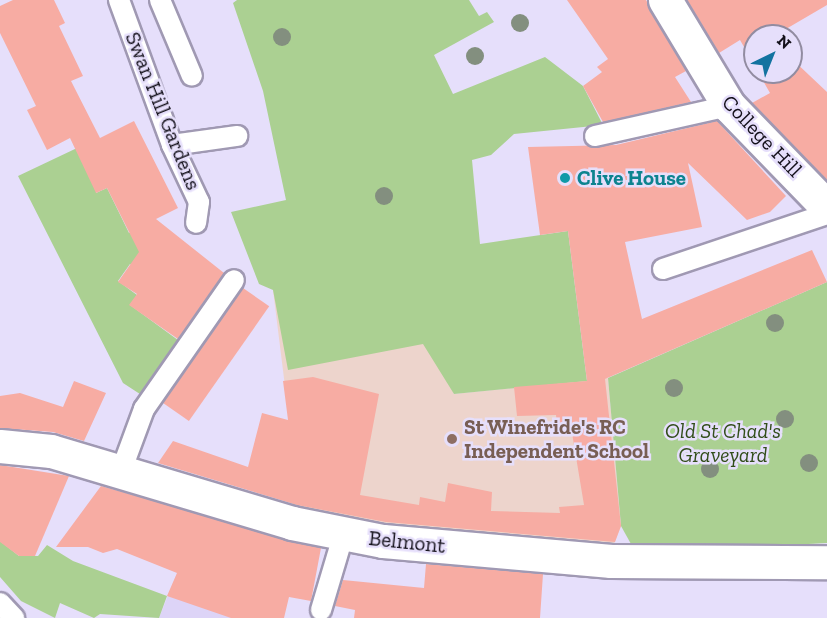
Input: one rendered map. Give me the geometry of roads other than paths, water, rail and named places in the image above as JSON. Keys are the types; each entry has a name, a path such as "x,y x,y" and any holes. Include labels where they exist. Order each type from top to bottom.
{"street":[{"name":"College Hill","path":"665,0 729,106 827,207"},
{"name":"Belmont","path":"0,446 51,451 120,474 292,524 383,541 611,561 827,562"}],"lane":[{"name":"Swan Hill Gardens","path":"118,0 172,146 200,202 196,223"},
{"path":"160,0 192,76"},
{"path":"595,136 729,106"},
{"path":"172,146 237,136"},
{"path":"663,269 827,214"},
{"path":"120,474 144,409 234,280"},
{"path":"321,610 344,533"},
{"path":"0,603 14,618"}],"place":[{"name":"Clive House","path":"565,178"},
{"name":"St Winefride's RC Independent School","path":"452,439"}],"park label":[{"name":"Old St Chad's Graveyard","path":"723,443"}]}
